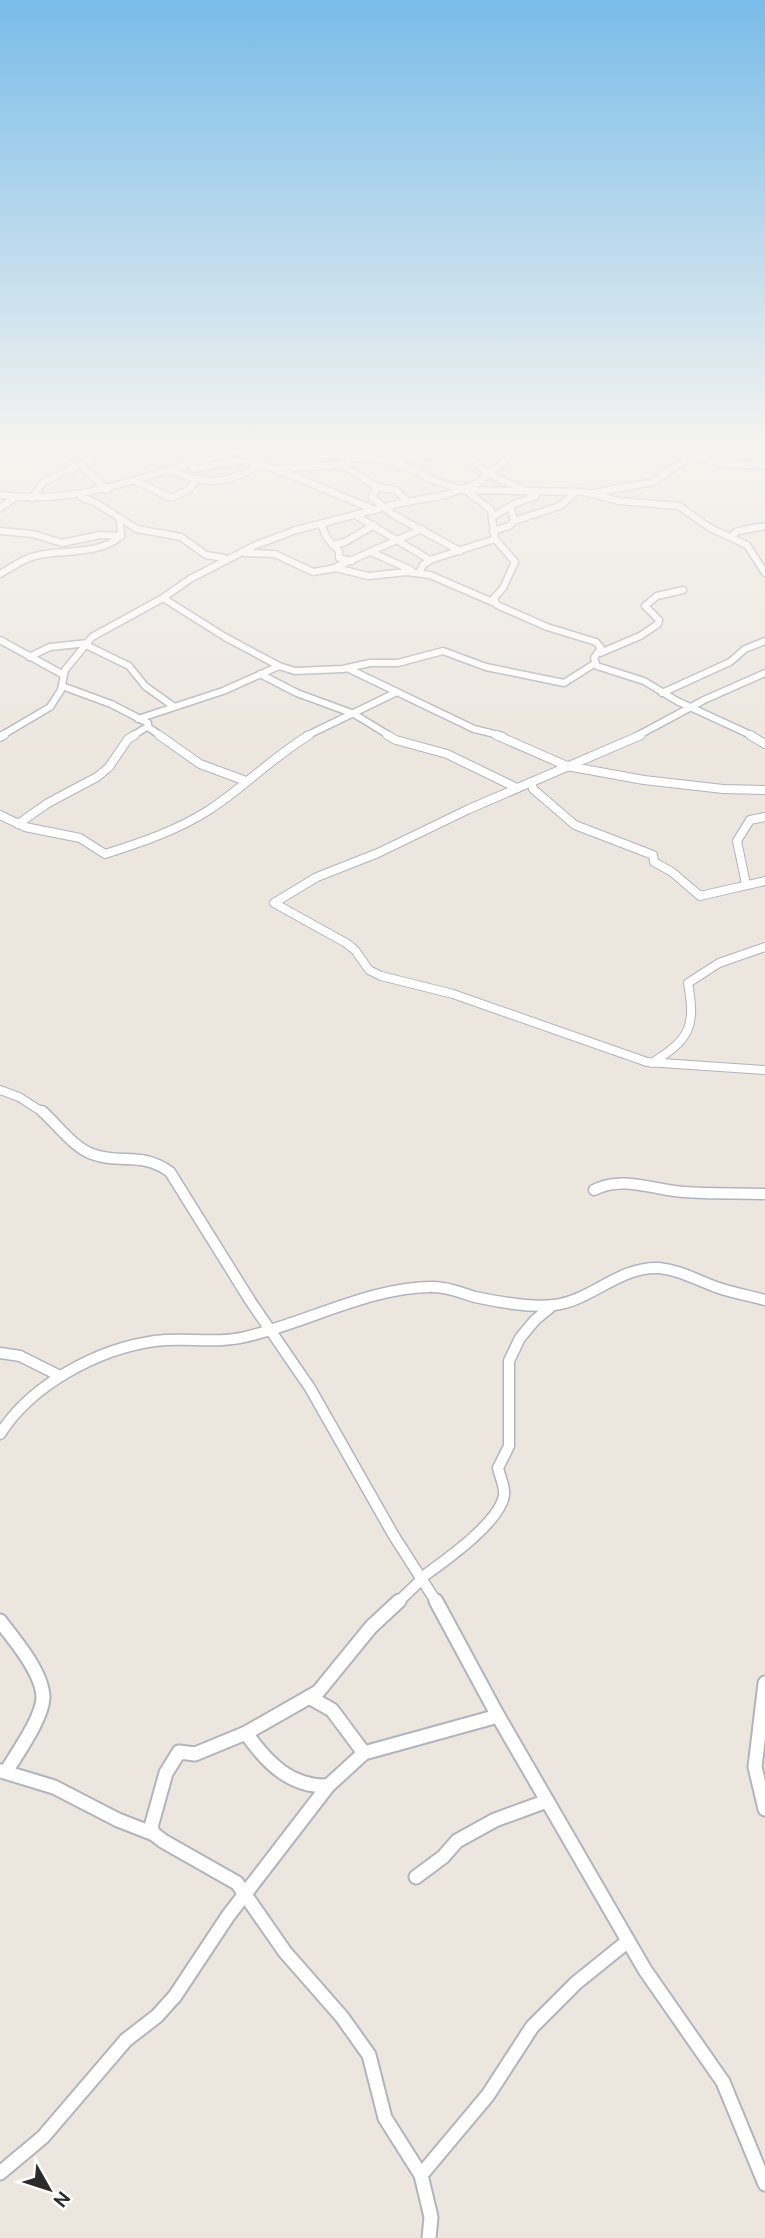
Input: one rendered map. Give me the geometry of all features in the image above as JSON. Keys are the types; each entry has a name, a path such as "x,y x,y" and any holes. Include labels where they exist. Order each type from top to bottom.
{"street":[{"path":"57,553 59,549"},
{"path":"0,574 30,558 78,549"},
{"path":"197,549 214,558 229,558"},
{"path":"0,737 46,710 57,698 62,686 62,674 92,637 163,598 190,579 250,549"},
{"path":"337,549 339,558 352,561"},
{"path":"331,569 376,549"},
{"path":"412,549 430,560"},
{"path":"240,554 275,554 313,572 341,568 368,576 417,573 430,560 465,549"},
{"path":"495,603 494,598 516,565 504,549"},
{"path":"750,549 765,573"},
{"path":"371,552 417,573 439,578 547,627 594,641 600,645 600,653"},
{"path":"594,664 594,658 600,653 640,636 658,624 659,620 645,606 647,601 656,596 683,590"},
{"path":"163,598 186,615 279,666 295,671 347,668 370,663 398,663 440,650 461,661 494,671 534,675 567,683 594,664"},
{"path":"0,640 62,674"},
{"path":"662,692 730,662 745,649 765,641"},
{"path":"29,657 50,647 87,644 129,666 145,686 173,706"},
{"path":"594,664 614,673 645,681 765,744"},
{"path":"138,719 166,706 219,693 279,666"},
{"path":"347,668 474,729 506,737 567,766 644,780 723,789 765,790"},
{"path":"765,673 640,736 517,788 378,853 317,877 274,903 346,943 355,950 369,970 381,976 453,994 524,1021 652,1063 765,1070"},
{"path":"260,674 297,693 354,714 396,740 447,754 517,788"},
{"path":"62,686 111,704 148,723 147,727 200,764 246,781"},
{"path":"0,815 18,824 80,838 108,854 130,847 218,805 284,750 321,727 397,692"},
{"path":"18,824 48,803 97,777 108,767 128,739 147,727"},
{"path":"531,782 533,789 568,821 653,855 654,862 672,872 697,895 704,896 765,881"},
{"path":"746,884 737,841 750,820 765,817"},
{"path":"652,1063 680,1044 690,1032 693,1021 688,983 719,963 765,947"},
{"path":"0,1090 38,1107 79,1147 89,1153 106,1158 142,1157 164,1166 310,1388 628,1941 694,2045 723,2082 765,2184"},
{"path":"594,1190 605,1184 624,1183 692,1193 765,1194"},
{"path":"0,1434 9,1419 35,1392 60,1376 108,1354 150,1342 225,1341 271,1329 369,1296 410,1288 436,1287 494,1301 554,1305 573,1300 622,1275 656,1268 682,1272 718,1288 765,1300"},
{"path":"153,1834 153,1817 166,1773 179,1752 195,1754 246,1733 324,1687 372,1627 421,1578 482,1527 502,1504 504,1489 498,1468 509,1446 509,1361 520,1338 540,1315 554,1305"},
{"path":"0,1353 20,1356 60,1376"},
{"path":"0,1621 24,1653 41,1687 43,1698 39,1714 3,1771 54,1787 153,1834 218,1870 246,1893 285,1952 342,2017 369,2055 385,2118 421,2175 431,2217 429,2238"},
{"path":"765,1683 755,1767 765,1809"},
{"path":"309,1697 332,1710 364,1754"},
{"path":"0,2173 43,2137 126,2040 157,2016 175,1996 246,1893 328,1786 353,1761 364,1754 498,1716"},
{"path":"246,1733 264,1758 285,1774 306,1786 328,1786"},
{"path":"416,1877 443,1857 457,1841 495,1820 547,1801"},
{"path":"421,2175 488,2095 532,2027 585,1974 628,1941"}]}
